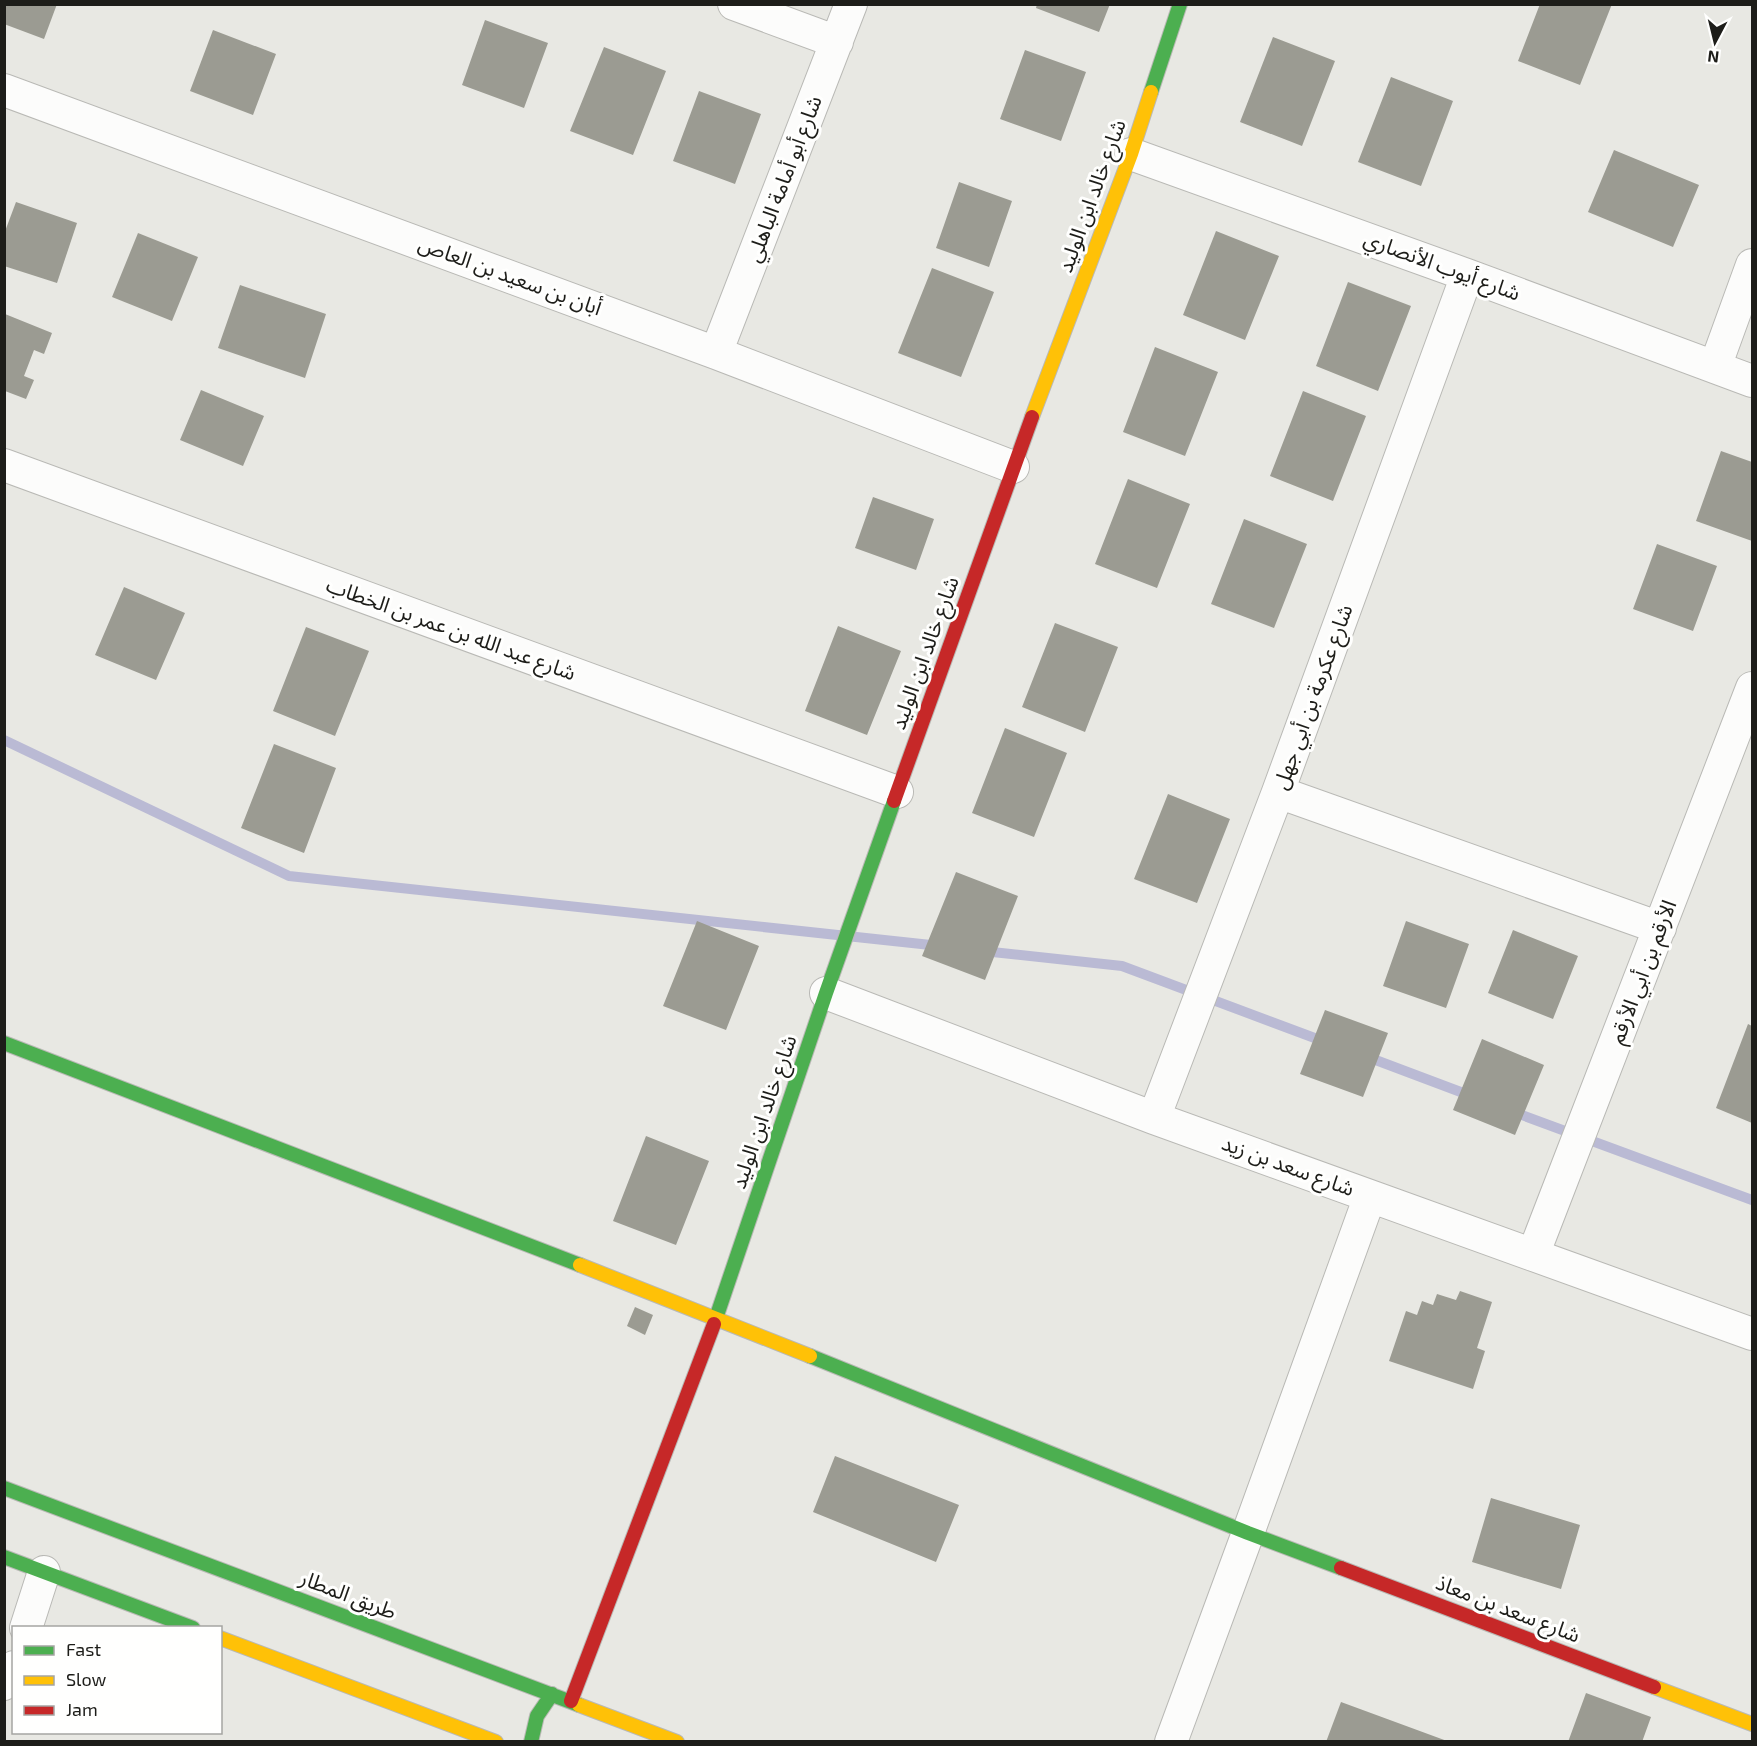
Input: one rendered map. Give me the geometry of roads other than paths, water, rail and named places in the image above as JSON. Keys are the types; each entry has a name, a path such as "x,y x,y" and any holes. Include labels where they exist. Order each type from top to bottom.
{"main road":[{"name":"شارع خالد ابن الوليد","path":"571,1701 716,1318 826,993 1013,467 1131,154 1180,4"},
{"name":"شارع سعد بن معاذ","path":"4,1042 716,1318 1248,1533 1752,1724"},
{"name":"طريق المطار","path":"4,1488 677,1742"},
{"path":"4,1557 188,1626"},
{"path":"222,1639 496,1742"},
{"path":"531,1742 536,1716 552,1694"},
{"path":"618,1737 621,1720"}],"street":[{"path":"734,4 837,42"},
{"name":"شارع أبو أمامة الباهلي","path":"716,353 851,4"},
{"name":"أبان بن سعيد بن العاص","path":"4,90 716,353 1013,467"},
{"name":"شارع أيوب الأنصاري","path":"1131,154 1752,381"},
{"path":"1715,367 1752,266"},
{"name":"شارع عكرمة بن أبي جهل","path":"1154,1118 1278,792 1467,275"},
{"name":"شارع عبد الله بن عمر بن الخطاب","path":"4,465 897,792"},
{"name":"الأرقم بن أبي الأرقم","path":"1533,1255 1752,688"},
{"path":"1278,792 1660,928"},
{"name":"شارع سعد بن زيد","path":"826,993 1154,1118 1752,1334"},
{"path":"1171,1742 1370,1196"},
{"path":"27,1626 44,1572"},
{"path":"4,1684 12,1670"}],"waterway":[{"path":"4,740 289,876 940,946"},
{"path":"983,951 1122,966 1328,1043"},
{"path":"1365,1056 1474,1097"},
{"path":"1511,1111 1752,1200"}]}
